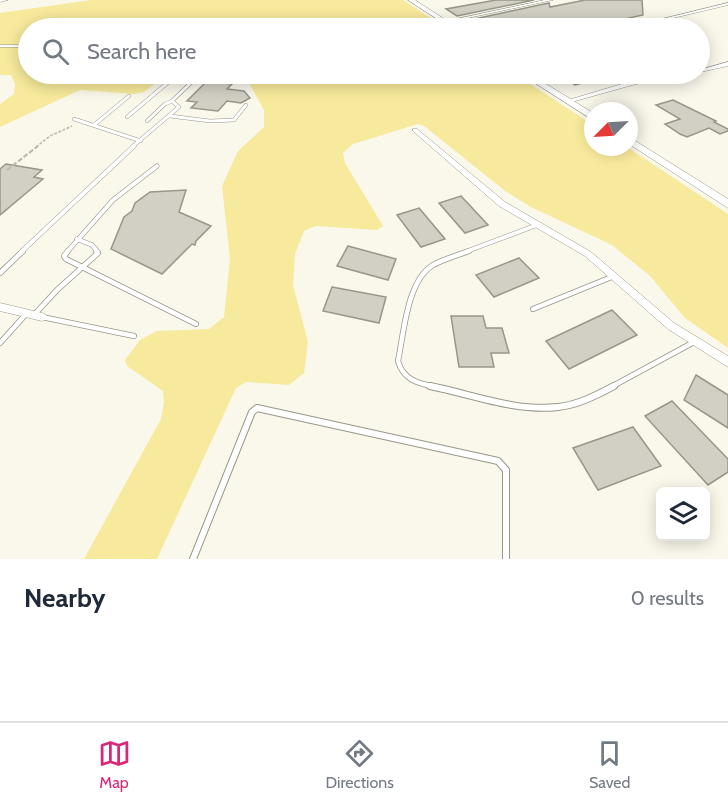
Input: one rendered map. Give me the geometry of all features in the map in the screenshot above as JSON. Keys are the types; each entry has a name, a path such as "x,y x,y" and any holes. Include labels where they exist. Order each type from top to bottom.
{"main road":[{"path":"411,0 439,18"},
{"path":"541,84 584,111"},
{"path":"638,146 728,204"}],"street":[{"path":"0,1 6,0"},
{"path":"459,18 551,0"},
{"path":"665,18 727,2"},
{"path":"710,68 728,63"},
{"path":"568,101 627,84"},
{"path":"416,130 502,204 588,254 660,317 728,362"},
{"path":"0,307 35,315"}],"lane":[{"path":"0,46 18,46"},
{"path":"127,117 166,84"},
{"path":"147,121 190,84"},
{"path":"94,125 129,96"},
{"path":"0,273 107,169 179,107 172,101"},
{"path":"170,116 210,121 234,120 246,105"},
{"path":"75,119 141,141"},
{"path":"157,166 113,200 64,256 81,267 196,324"},
{"path":"537,225 435,264 423,272 413,291 398,361 403,375 418,383 512,404 559,407 586,399 694,341"},
{"path":"0,344 35,315 81,267 98,253 92,245 77,239"},
{"path":"533,309 614,276"},
{"path":"35,315 134,336"},
{"path":"193,559 252,412 257,408 498,461 506,470 506,559"}],"path":[{"path":"7,170 50,136 80,121"}],"shaded area":[{"path":"91,0 403,0 431,18 18,18 18,84 154,84 144,92 134,94 80,90 0,127 0,104 14,94 15,84 11,75 0,75 0,13"},
{"path":"250,84 530,84 584,119 584,156 638,154 728,214 728,348 685,318 650,276 612,245 531,207 505,191 423,125 418,124 353,144 343,153 345,163 383,226 377,230 315,226 304,231 295,254 293,285 308,342 304,373 289,385 246,382 236,388 157,559 84,559 161,419 164,403 163,391 127,366 125,360 140,340 157,331 209,329 224,317 230,259 222,186 238,151 264,127 264,110"}],"building":[{"path":"496,0 534,0 457,16 446,9"},
{"path":"585,0 642,0 643,15 629,18 479,18 549,3 550,7"},
{"path":"204,84 232,84 227,89 244,91 250,98 241,103 227,101 218,111 191,108 197,102 187,101"},
{"path":"673,100 716,121 714,122 728,131 720,134 709,128 687,137 680,134 665,124 680,119 656,105"},
{"path":"6,164 42,170 34,177 43,179 0,215 0,169"},
{"path":"186,190 179,212 211,226 196,241 195,245 192,244 162,274 111,249 124,217 132,211 135,203 150,192"},
{"path":"461,196 488,225 465,233 439,203"},
{"path":"419,208 445,239 421,247 397,215"},
{"path":"348,246 396,259 388,280 337,266"},
{"path":"519,258 539,278 494,297 476,275"},
{"path":"332,287 386,297 379,323 323,311"},
{"path":"612,310 637,335 569,369 546,341"},
{"path":"451,316 483,316 486,328 502,328 509,353 491,353 494,367 459,367"},
{"path":"696,375 728,395 728,428 684,400"},
{"path":"672,401 728,459 728,472 708,485 645,416"},
{"path":"633,427 661,466 598,490 573,448"}]}
